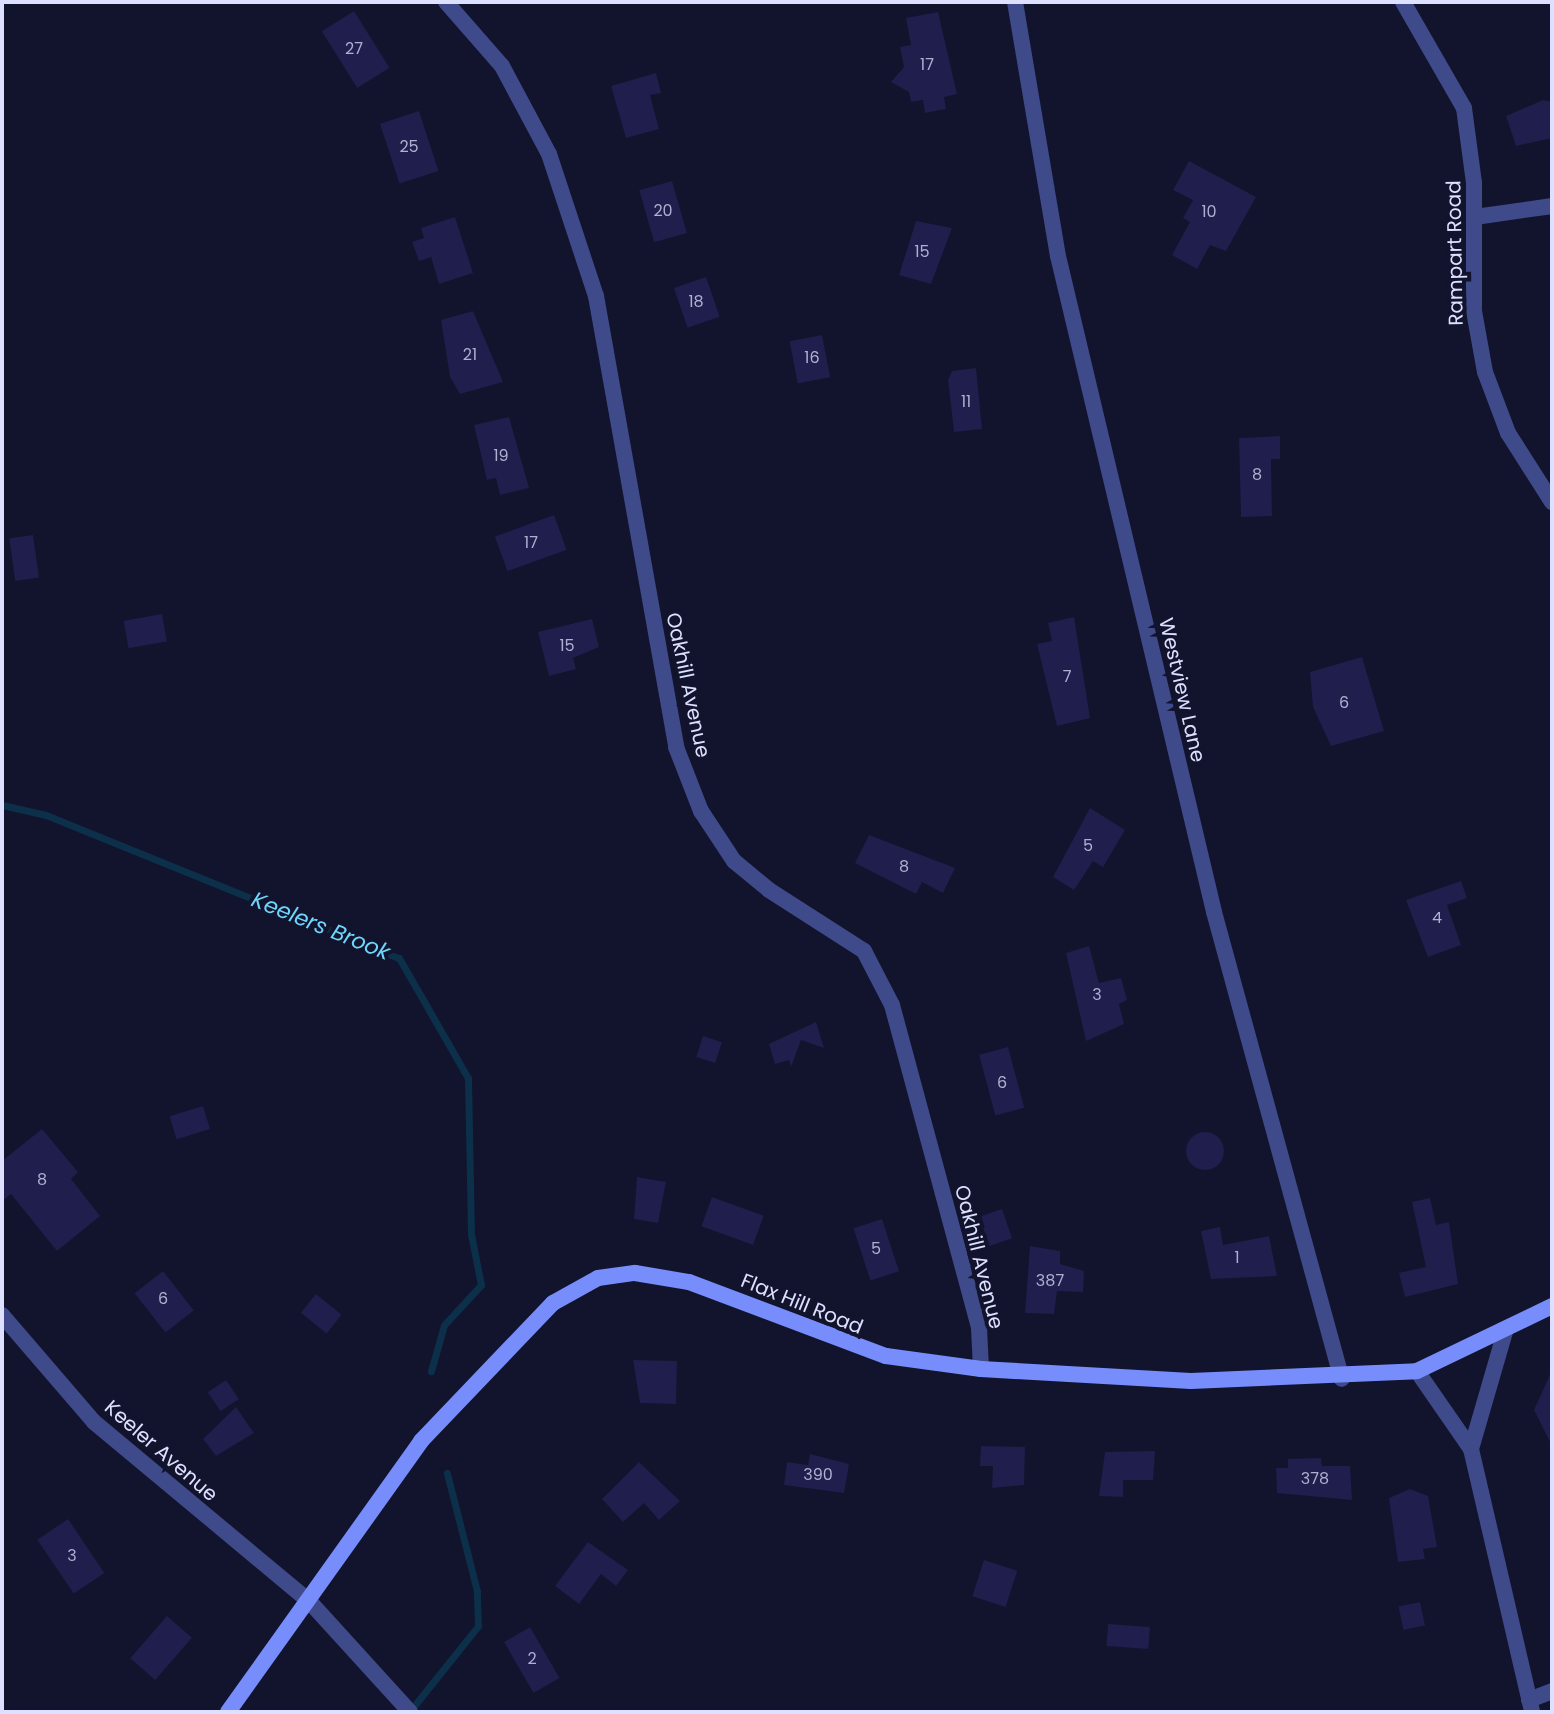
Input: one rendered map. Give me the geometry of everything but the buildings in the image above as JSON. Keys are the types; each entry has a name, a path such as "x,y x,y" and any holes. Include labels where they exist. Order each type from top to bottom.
{"main road":[{"name":"Flax Hill Road","path":"228,1712 309,1601 403,1462 476,1378 553,1303 598,1278 635,1273 689,1282 828,1340 981,1369 1191,1381 1342,1379 1417,1371 1505,1332 1552,1306"}],"street":[{"name":"Oakhill Avenue","path":"446,2 502,66 549,154 596,296 676,747 701,811 734,861 769,890 864,951 892,1005 979,1328 981,1369"},
{"name":"Westview Lane","path":"1015,2 1058,256 1214,912 1342,1379"},
{"name":"Rampart Road","path":"1403,2 1464,108 1475,217 1474,311 1485,372 1508,433 1552,502"},
{"path":"1475,217 1552,206"},
{"name":"Keeler Avenue","path":"2,1315 94,1422 309,1601 408,1709"},
{"path":"1471,1449 1505,1332"},
{"path":"1417,1371 1471,1449 1531,1706 1552,1691"}],"waterway":[{"name":"Keelers Brook","path":"2,805 46,815 399,958 468,1078 471,1234 481,1285 444,1325 431,1371"},
{"name":"Keelers Brook","path":"410,1711 478,1626 477,1591 447,1473"}]}
